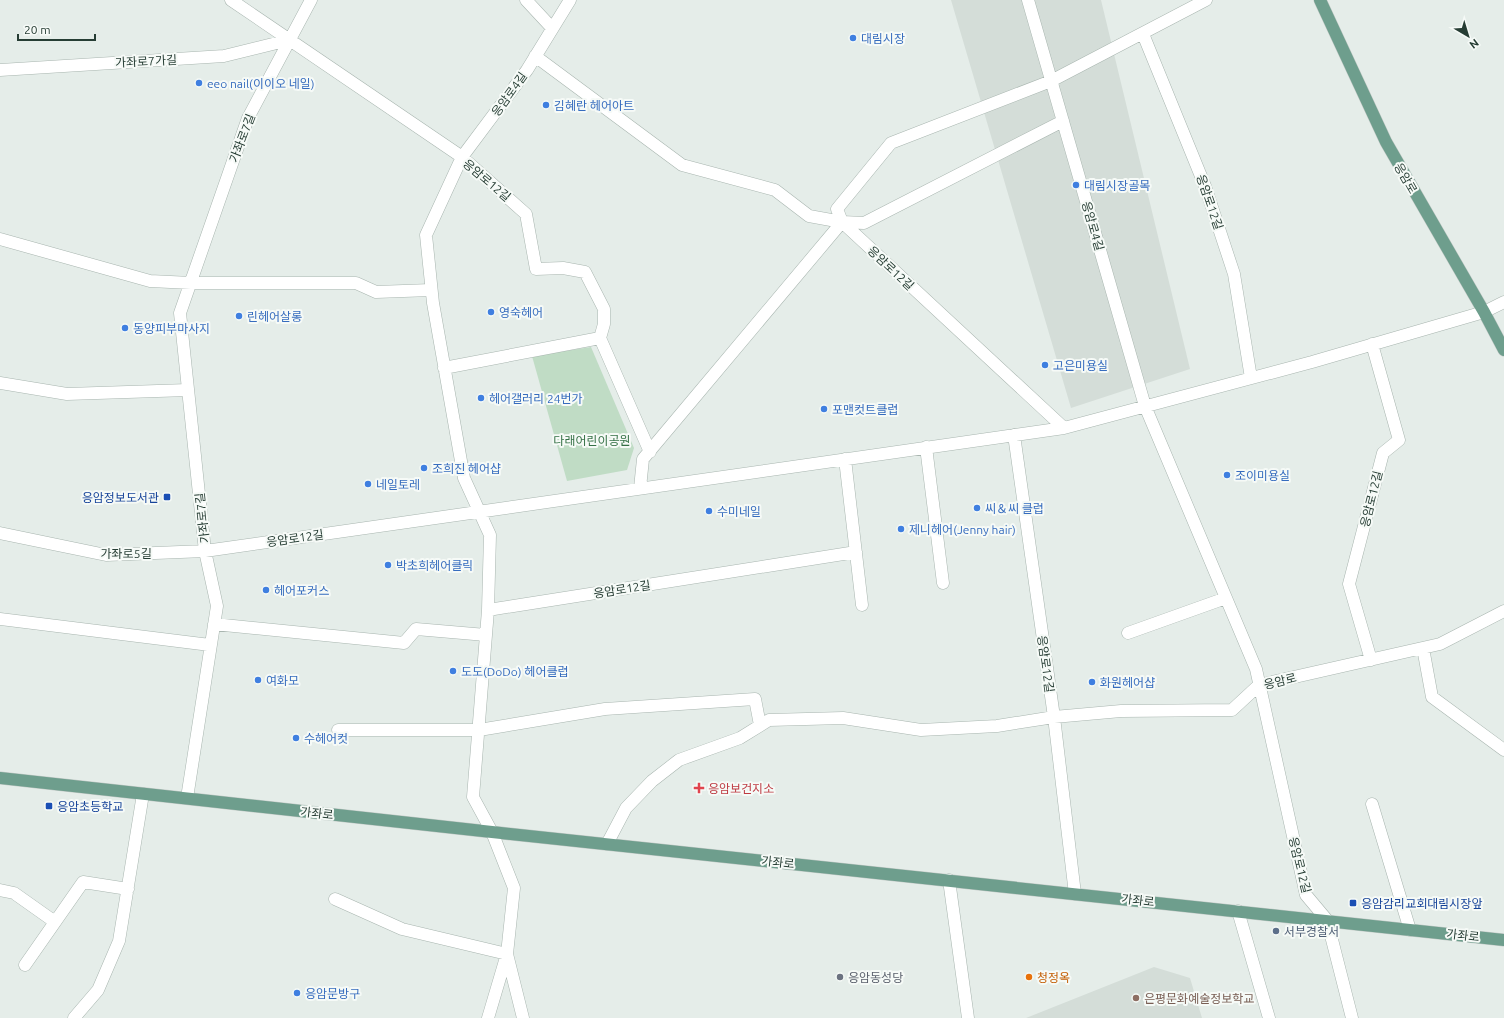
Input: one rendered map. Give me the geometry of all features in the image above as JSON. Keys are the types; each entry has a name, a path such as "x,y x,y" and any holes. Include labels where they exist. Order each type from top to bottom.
{"main road":[{"name":"응암로","path":"1320,0 1386,142 1484,312 1504,350"},
{"name":"가좌로","path":"0,778 1504,940"}],"street":[{"path":"231,0 462,157"},
{"name":"가좌로7길","path":"187,798 217,606 205,550 180,313 248,118 311,0"},
{"path":"526,0 552,28"},
{"name":"응암로4길","path":"462,157 527,70 570,0"},
{"name":"응암로4길","path":"1028,0 1145,406"},
{"path":"842,222 837,209 891,144 1051,81 1206,0"},
{"name":"응암로12길","path":"1143,34 1205,186 1234,274 1251,378"},
{"name":"가좌로7가길","path":"0,70 224,56 289,40"},
{"path":"535,56 682,165 775,190 810,216 842,222 864,223 1063,121"},
{"name":"응암로12길","path":"600,338 604,324 604,308 585,272 563,268 536,269 526,214 462,157 426,235 431,290 464,478 490,535 488,610 856,552"},
{"path":"640,488 644,459 842,222"},
{"name":"응암로12길","path":"842,222 1064,428"},
{"path":"0,239 150,281 191,284 356,283 376,292 431,290"},
{"name":"응암로12길","path":"205,550 1064,428 1251,378 1484,312 1504,302"},
{"path":"444,368 600,338 650,452"},
{"name":"응암로12길","path":"1371,660 1349,584 1383,453 1399,440 1372,344"},
{"path":"0,383 67,394 188,390"},
{"name":"응암로12길","path":"1145,406 1256,669 1306,895 1327,920"},
{"name":"응암로12길","path":"1014,435 1054,717 1075,894"},
{"path":"926,447 943,583"},
{"path":"845,459 862,605"},
{"name":"가좌로5길","path":"0,532 106,555 205,550"},
{"path":"1128,634 1226,598"},
{"path":"488,610 474,797 492,832 514,888 507,954 488,1018"},
{"name":"응암로","path":"1054,717 1121,711 1232,710 1259,685 1440,644 1504,611"},
{"path":"0,619 210,645"},
{"path":"214,624 404,643 416,628 486,635"},
{"path":"1423,648 1432,697 1504,750"},
{"path":"338,730 479,730 605,709 755,699 760,725"},
{"path":"607,844 626,808 652,781 679,760 740,738 769,720 843,718 921,730 997,726 1054,717"},
{"path":"74,1018 98,990 119,941 143,794"},
{"path":"1372,804 1410,930"},
{"path":"949,880 968,1018"},
{"path":"25,965 83,882 128,889"},
{"path":"0,890 14,893 55,922"},
{"path":"335,899 402,929 507,954"},
{"path":"1238,911 1269,1018"},
{"path":"1327,920 1352,1018"},
{"path":"507,954 523,1018"}],"shaded area":[{"name":"대림시장골목","path":"951,0 1101,0 1190,369 1071,408"},
{"name":"은평문화예술정보학교","path":"1154,967 1190,978 1202,1018 1026,1018"}],"green space":[{"name":"다래어린이공원","path":"591,347 634,448 627,470 567,481 532,356"}],"place":[{"name":"대림시장","path":"853,38"},
{"name":"eeo nail(이이오 네일)","path":"199,83"},
{"name":"김혜란 헤어아트","path":"546,105"},
{"name":"대림시장골목","path":"1076,185"},
{"name":"영숙헤어","path":"491,312"},
{"name":"린헤어살롱","path":"239,316"},
{"name":"동양피부마사지","path":"125,328"},
{"name":"고은미용실","path":"1045,365"},
{"name":"헤어갤러리 24번가","path":"481,398"},
{"name":"포맨컷트클럽","path":"824,409"},
{"name":"조희진 헤어샵","path":"424,468"},
{"name":"조이미용실","path":"1227,475"},
{"name":"네일토레","path":"368,484"},
{"name":"응암정보도서관","path":"167,497"},
{"name":"씨＆씨 클럽","path":"977,508"},
{"name":"수미네일","path":"709,511"},
{"name":"제니헤어(Jenny hair)","path":"901,529"},
{"name":"박초희헤어클릭","path":"388,565"},
{"name":"헤어포커스","path":"266,590"},
{"name":"도도(DoDo) 헤어클럽","path":"453,671"},
{"name":"여화모","path":"258,680"},
{"name":"화원헤어샵","path":"1092,682"},
{"name":"수헤어컷","path":"296,738"},
{"name":"응암보건지소","path":"699,788"},
{"name":"응암초등학교","path":"49,806"},
{"name":"응암감리교회대림시장앞","path":"1353,903"},
{"name":"서부경찰서","path":"1276,931"},
{"name":"응암동성당","path":"840,977"},
{"name":"청정옥","path":"1029,977"},
{"name":"응암문방구","path":"297,993"},
{"name":"은평문화예술정보학교","path":"1136,998"}]}
